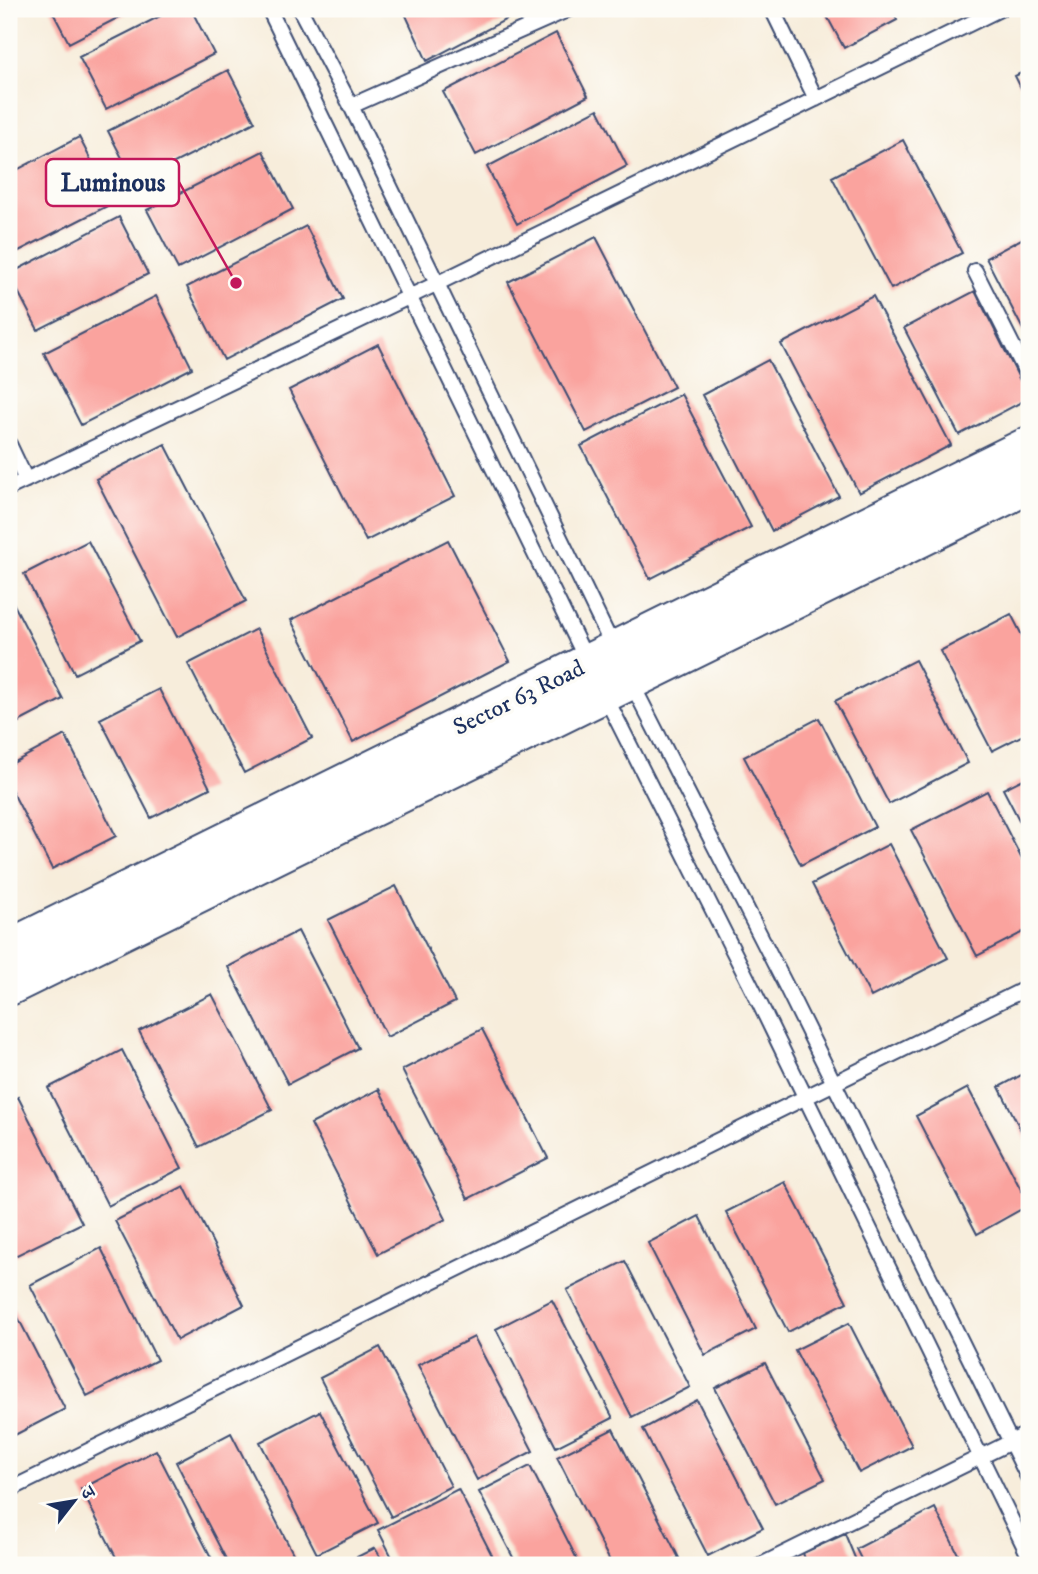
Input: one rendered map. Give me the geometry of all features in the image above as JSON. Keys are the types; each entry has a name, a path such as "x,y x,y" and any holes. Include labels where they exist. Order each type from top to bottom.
{"street":[{"name":"Sector 63 Road","path":"9,986 609,672 1029,446"},
{"name":"Sector 63 Road","path":"9,949 609,672 1029,484"}],"lane":[{"path":"269,9 411,296 609,672 834,1083 1029,1479"},
{"path":"300,9 351,106 436,284 609,672 806,1097 1029,1556"},
{"path":"351,106 569,9"},
{"path":"772,9 816,99"},
{"path":"9,488 436,284 1000,9"},
{"path":"975,271 1029,378"},
{"path":"9,444 26,480"},
{"path":"9,1490 1029,987"},
{"path":"761,1565 1029,1433"}],"building":[{"path":"51,9 135,9 69,43"},
{"path":"174,9 191,9 214,54 106,109 79,57"},
{"path":"403,9 526,9 427,61"},
{"path":"823,9 891,9 897,20 844,48"},
{"path":"556,33 588,96 476,155 443,92"},
{"path":"1029,69 1029,104 1015,76"},
{"path":"228,70 255,122 135,183 108,131"},
{"path":"598,109 627,166 517,224 487,167"},
{"path":"79,137 113,203 9,256 9,174"},
{"path":"903,140 962,253 891,289 832,177"},
{"path":"263,151 293,209 178,269 147,210"},
{"path":"119,217 148,274 38,330 9,274"},
{"path":"306,226 343,299 224,360 187,287"},
{"path":"1029,235 1029,341 986,258"},
{"path":"596,237 674,387 586,432 508,282"},
{"path":"975,291 1029,398 959,435 904,328"},
{"path":"156,296 192,368 81,425 44,353"},
{"path":"873,296 951,445 859,493 781,344"},
{"path":"378,344 455,496 366,541 289,390"},
{"path":"768,360 839,496 772,531 702,395"},
{"path":"681,394 751,527 650,579 581,446"},
{"path":"165,444 246,601 177,637 96,479"},
{"path":"448,540 510,661 353,742 291,620"},
{"path":"88,541 140,641 75,674 24,574"},
{"path":"9,595 63,699 9,727"},
{"path":"1011,614 1029,649 1029,732 992,751 940,651"},
{"path":"256,629 312,738 244,773 188,664"},
{"path":"915,660 968,763 889,804 835,701"},
{"path":"159,689 210,788 151,818 100,719"},
{"path":"819,718 875,827 801,865 744,757"},
{"path":"65,735 116,836 52,869 9,785 9,765"},
{"path":"1029,776 1029,839 1003,789"},
{"path":"987,791 1029,873 1029,929 977,956 911,830"},
{"path":"889,844 948,958 871,997 812,884"},
{"path":"396,886 455,1002 387,1037 328,920"},
{"path":"298,931 358,1048 288,1084 228,967"},
{"path":"212,994 272,1110 199,1147 139,1031"},
{"path":"482,1029 548,1158 468,1199 402,1070"},
{"path":"122,1050 182,1168 108,1206 48,1088"},
{"path":"1029,1071 1029,1146 999,1087"},
{"path":"968,1088 1029,1205 977,1234 916,1116"},
{"path":"379,1089 446,1219 378,1254 311,1124"},
{"path":"18,1097 82,1223 15,1256 9,1244 9,1102"},
{"path":"785,1182 847,1302 788,1332 726,1212"},
{"path":"184,1186 244,1305 177,1340 115,1221"},
{"path":"699,1216 756,1329 705,1355 648,1243"},
{"path":"101,1248 157,1360 87,1396 30,1285"},
{"path":"625,1261 690,1387 632,1417 567,1290"},
{"path":"9,1300 65,1409 9,1438"},
{"path":"552,1300 613,1418 556,1447 496,1329"},
{"path":"849,1323 912,1446 859,1473 795,1350"},
{"path":"474,1337 533,1451 477,1480 418,1365"},
{"path":"380,1347 451,1486 391,1517 320,1378"},
{"path":"765,1363 825,1479 775,1504 715,1388"},
{"path":"697,1400 763,1528 708,1556 643,1429"},
{"path":"320,1411 378,1523 317,1554 260,1442"},
{"path":"613,1429 679,1558 664,1565 612,1565 557,1457"},
{"path":"231,1433 299,1565 229,1565 176,1462"},
{"path":"156,1450 215,1565 120,1565 81,1489"},
{"path":"530,1466 580,1565 517,1565 479,1492"},
{"path":"458,1489 497,1565 396,1565 378,1530"},
{"path":"935,1508 960,1558 947,1565 864,1565 856,1549"},
{"path":"845,1534 858,1565 807,1565 803,1553"},
{"path":"375,1548 385,1565 341,1565"}],"place":[{"name":"Luminous","path":"236,283"}]}
